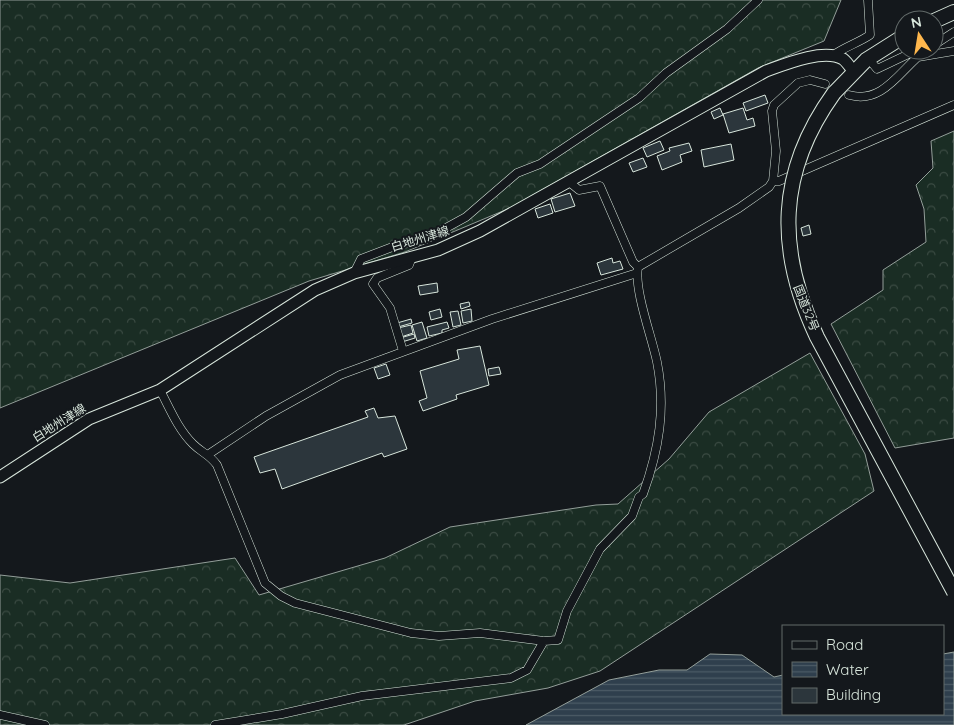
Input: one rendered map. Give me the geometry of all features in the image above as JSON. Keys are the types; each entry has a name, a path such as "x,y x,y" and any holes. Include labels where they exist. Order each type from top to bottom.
{"highway":[{"name":"国道32号","path":"894,42 868,58 829,88 793,176 787,219 793,272 805,311 817,337 954,592"}],"main road":[{"name":"白地州津線","path":"0,477 89,419 160,390 287,306 315,290 354,273 438,250 480,231 766,71 793,62 832,56"},
{"path":"832,56 842,59 853,71"}],"street":[{"path":"354,273 361,259 395,246 426,239 466,218 517,173 540,164 639,98 666,73 694,55 745,14 758,0"},
{"path":"832,56 846,46 870,35 868,0"},
{"path":"868,58 877,69 900,60"},
{"path":"848,95 864,98 878,94 913,60"},
{"path":"209,454 299,396 340,375 492,318 638,270 739,208 769,187 773,181 776,151 772,112 774,105 798,83 810,80 829,88"},
{"path":"773,181 954,105"},
{"path":"160,390 180,429 195,446 209,454 217,465 266,583 281,596 294,603 411,633 439,636 480,633 544,641 558,640 567,611 600,550 632,516 652,468 661,427 657,362 638,270 600,186 579,190 568,181"},
{"path":"403,351 390,308 373,284 377,278 410,265 412,258"},
{"path":"215,725 282,714 362,696 510,678 527,670 544,641"},
{"path":"0,715 44,725"}],"green space":[{"path":"0,0 841,0 824,41 758,68 510,208 405,252 309,281 0,408"},
{"path":"954,131 954,438 895,448 831,324 883,290 883,270 926,242 924,209 916,185 933,168 931,141"},
{"path":"810,353 865,454 874,491 600,671 548,688 475,701 404,725 0,725 0,575 70,583 235,558 259,595 385,558 450,527 596,505 618,504 669,459 709,412"}],"water":[{"path":"954,652 954,725 526,725 609,680 659,670 687,670 710,654 742,655 774,677 782,675 782,715 944,715 944,654"}],"building":[{"path":"765,95 768,103 746,111 743,103"},
{"path":"720,108 723,115 714,119 711,112"},
{"path":"743,108 747,120 753,118 755,126 729,133 723,114"},
{"path":"660,141 664,150 647,157 643,148"},
{"path":"689,143 692,151 680,155 682,162 662,170 657,156 670,151 669,148"},
{"path":"731,144 734,160 704,167 701,150"},
{"path":"643,158 647,167 633,172 629,163"},
{"path":"570,193 575,206 555,212 551,199"},
{"path":"550,204 553,213 538,218 535,209"},
{"path":"809,225 811,234 803,236 801,228"},
{"path":"612,258 613,263 620,261 623,269 601,275 597,263"},
{"path":"437,283 438,292 420,295 418,286"},
{"path":"469,302 470,306 461,309 460,304"},
{"path":"440,309 442,317 431,320 429,312"},
{"path":"471,309 472,321 463,323 461,311"},
{"path":"458,311 461,325 453,327 450,312"},
{"path":"411,319 412,323 398,327 397,323"},
{"path":"422,322 427,338 417,341 412,325"},
{"path":"447,322 449,328 442,330 442,333 429,336 427,327"},
{"path":"411,325 413,333 401,337 398,328"},
{"path":"414,334 415,338 402,342 400,338"},
{"path":"480,346 489,385 456,395 457,399 423,411 419,401 427,398 420,371 459,359 457,350"},
{"path":"386,364 390,375 378,379 374,368"},
{"path":"499,367 501,374 489,376 488,369"},
{"path":"374,408 378,418 395,416 407,449 384,457 382,453 282,489 275,469 260,473 254,457 368,417 365,411"}]}
